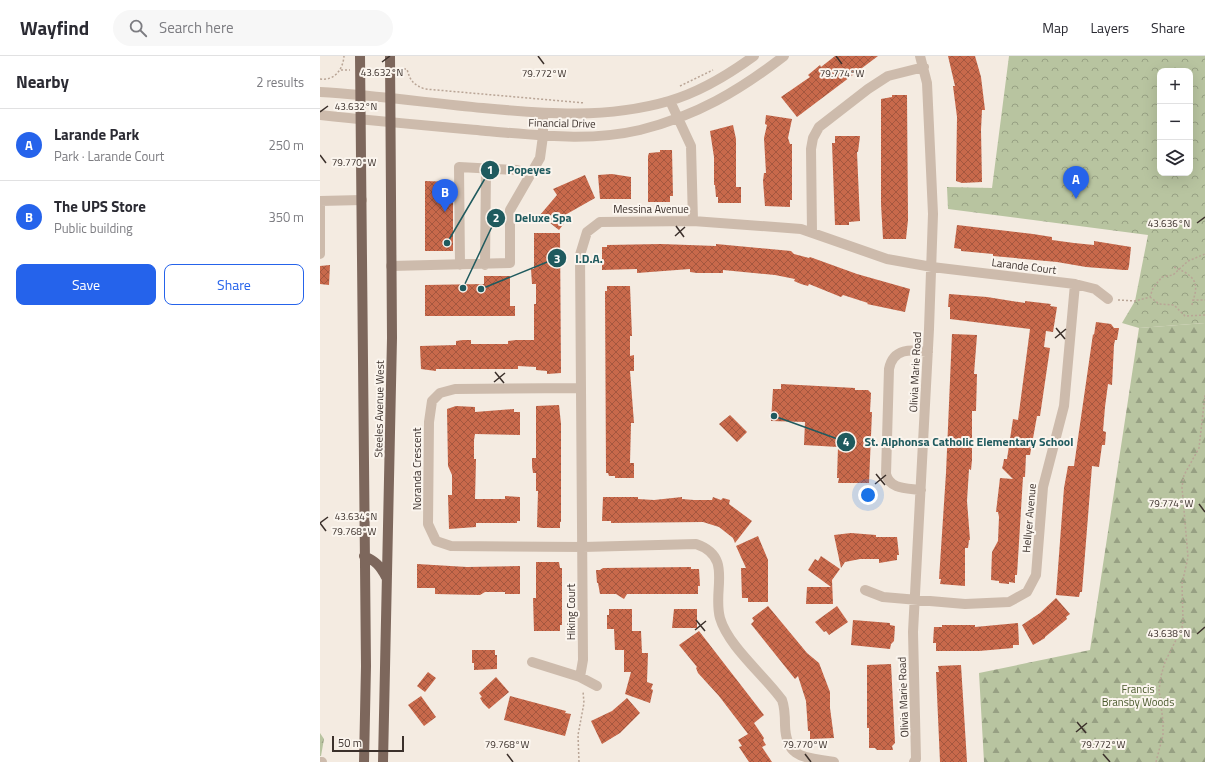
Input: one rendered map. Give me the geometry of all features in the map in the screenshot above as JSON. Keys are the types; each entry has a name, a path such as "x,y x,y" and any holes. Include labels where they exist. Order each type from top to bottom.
{"main road":[{"name":"Steeles Avenue West","path":"360,56 362,120 366,666 364,762"},
{"name":"Steeles Avenue West","path":"383,762 386,577 392,418 390,56"},
{"path":"364,556 376,563 386,577"}],"street":[{"name":"Financial Drive","path":"320,92 543,114 618,112 670,101 714,82 754,56"},
{"name":"Financial Drive","path":"320,115 390,123 543,136 611,135 639,130 678,118 726,97 757,77 784,56"},
{"name":"Olivia Marie Road","path":"914,762 916,745 913,632 922,490 933,214 928,104 924,67 920,56"},
{"path":"812,232 811,149 813,138 819,127 868,89 888,76 924,67"},
{"path":"670,101 692,146 693,221"},
{"path":"391,266 485,265 510,263 510,210 540,158 543,136 543,114"},
{"path":"460,265 459,167 517,170 531,174"},
{"path":"485,265 486,168"},
{"path":"320,254 320,201 362,200"},
{"name":"Messina Avenue","path":"583,547 580,255 587,232 600,222 693,221 801,229 887,259 932,268"},
{"name":"Larande Court","path":"932,268 1075,284 1095,289 1108,299"},
{"name":"Hellyer Avenue","path":"865,590 883,597 965,604 1009,602 1027,592 1036,575 1043,487 1064,406 1075,284"},
{"path":"922,490 897,487 886,477 889,375 891,362 898,354 908,350 928,352"},
{"name":"Noranda Crescent","path":"581,388 455,389 440,393 432,401 429,422 428,524 436,541 451,546 583,547"},
{"path":"583,547 696,544 709,549 717,559 719,615 724,631 782,700 789,747 798,754 834,762"},
{"name":"Hiking Court","path":"580,677 583,660 583,547"},
{"path":"532,662 580,677 598,686"}],"path":[{"path":"341,70 344,56"},
{"path":"320,79 331,78 341,70 407,69 409,77 415,86 425,89 589,103"},
{"path":"678,87 714,70"},
{"path":"1150,297 1153,288 1162,277 1173,275 1188,261 1205,254"},
{"path":"1174,267 1188,273 1194,279 1196,286 1192,305"},
{"path":"1108,299 1135,301 1150,297"},
{"path":"1150,297 1159,304 1174,305 1185,316 1205,315"},
{"path":"1193,300 1205,300"},
{"path":"1156,762 1163,735 1163,721 1159,690 1161,676 1165,662 1182,628 1183,620 1182,584 1188,558 1182,487 1184,476 1199,448 1205,395"},
{"path":"579,762 578,735 584,703 580,677"}],"green space":[{"path":"1009,56 1205,56 1205,323 1139,328 1122,323 1135,301 1148,235 948,209 947,187 992,188"},
{"name":"Francis Bransby Woods","path":"1205,323 1205,762 984,762 979,673 1090,650 1139,328"},
{"path":"320,733 324,739 321,756 320,756"}],"building":[{"path":"835,56 878,56 797,117 781,97 810,77 808,75 820,65 821,67"},
{"path":"948,56 975,56 981,77 985,110 982,110 981,130 982,182 962,183 956,181 957,117 953,86 955,86"},
{"path":"892,95 907,95 908,220 906,239 883,239 881,204 881,99 892,97"},
{"path":"766,115 792,119 788,138 790,144 792,144 792,200 790,200 790,207 765,206 763,181 764,173 766,173 764,138 767,125 765,124"},
{"path":"733,125 736,139 736,187 741,187 741,203 718,203 718,197 716,197 714,185 714,157 710,131"},
{"path":"835,136 860,136 857,152 860,221 849,222 849,225 835,225 832,143 835,143"},
{"path":"660,150 672,150 673,196 670,196 670,202 648,202 648,156 649,153 660,152"},
{"path":"612,174 631,177 631,199 600,199 598,175"},
{"path":"585,175 595,198 565,215 568,218 559,230 540,215 557,195 553,189"},
{"path":"425,181 453,182 453,251 425,251"},
{"path":"957,225 1033,234 1052,237 1052,240 1074,243 1094,245 1094,241 1131,247 1128,270 1086,267 1057,262 993,256 993,254 961,251 961,249 954,248"},
{"path":"534,233 560,233 561,373 547,374 547,371 536,370 536,367 518,366 518,369 436,369 436,371 421,369 420,346 456,345 456,341 463,340 471,340 471,344 508,344 508,341 534,340 534,304 536,304 536,284 532,284 531,269 534,269"},
{"path":"661,244 716,246 716,244 791,251 794,254 810,257 857,274 910,289 905,312 867,304 868,303 843,295 841,297 809,284 808,286 801,284 794,281 795,279 775,275 723,270 723,273 697,273 690,272 690,269 637,273 637,269 602,270 602,247 607,247 607,245"},
{"path":"330,265 329,285 320,284 320,266"},
{"path":"484,276 510,276 510,306 515,306 515,316 425,316 425,285 484,284"},
{"path":"607,286 630,286 632,336 630,336 630,356 634,355 634,371 630,371 634,423 631,423 630,463 634,463 634,478 615,478 615,476 609,476 608,473 606,473 605,291 607,291"},
{"path":"949,294 987,297 1025,303 1025,301 1051,304 1050,306 1057,307 1053,332 1046,331 1044,347 1050,348 1040,416 1037,416 1030,455 1026,455 1025,477 1023,477 1017,575 1015,575 1015,583 999,583 999,581 991,580 992,552 998,541 999,517 998,512 996,512 1000,478 1013,479 1002,468 1004,459 1007,459 1013,419 1018,420 1030,329 950,319 950,307 948,307"},
{"path":"1096,322 1111,324 1114,328 1119,328 1117,340 1115,340 1114,345 1112,385 1108,384 1105,407 1103,431 1106,432 1105,445 1102,445 1099,467 1092,466 1082,592 1080,592 1079,597 1056,595 1064,488 1068,466 1074,466"},
{"path":"952,334 977,335 974,374 977,374 976,411 972,411 972,460 971,470 969,469 967,501 970,540 968,548 965,548 965,586 940,584 941,579 939,579 946,473"},
{"path":"781,384 855,388 855,390 868,390 871,393 870,412 872,412 869,483 838,483 838,447 804,445 805,422 771,421 773,389 781,389"},
{"path":"559,405 561,424 561,522 560,528 542,528 537,527 538,491 536,491 536,473 533,473 532,466 532,458 536,458 536,406"},
{"path":"456,406 475,407 475,412 514,409 514,412 520,412 520,435 475,434 474,440 474,459 476,459 475,499 505,499 505,496 520,497 520,521 517,521 517,523 476,523 476,527 449,529 448,495 452,495 452,475 448,466 447,409"},
{"path":"730,415 747,432 737,442 719,424"},
{"path":"603,497 638,497 638,499 654,500 682,497 682,499 694,500 712,500 713,497 721,500 723,498 730,500 729,504 752,521 735,543 733,538 719,527 703,522 611,523 611,521 602,521"},
{"path":"851,533 876,535 876,537 897,537 899,555 897,555 897,560 879,563 879,559 860,559 845,562 841,568 834,535"},
{"path":"758,536 768,560 768,602 748,602 748,598 742,598 741,568 746,568 736,546"},
{"path":"821,556 840,569 832,580 833,604 806,604 807,587 831,587 808,570 815,559 818,561"},
{"path":"536,562 559,562 560,568 562,568 562,625 560,625 560,631 534,631 533,598 536,598"},
{"path":"417,564 467,567 520,566 520,594 485,592 480,595 435,594 435,588 417,588"},
{"path":"691,567 691,569 699,569 700,586 698,586 698,594 627,594 624,599 616,594 600,594 597,583 596,570 603,568"},
{"path":"1056,598 1070,614 1066,617 1067,619 1045,638 1033,645 1022,625 1040,613"},
{"path":"768,606 807,653 819,663 830,692 830,708 834,738 810,739 806,701 798,676 795,679 751,624 754,621 752,618"},
{"path":"837,606 848,622 829,635 826,631 824,632 815,622"},
{"path":"609,609 632,609 632,631 641,631 642,653 648,653 647,682 653,684 650,703 625,694 631,672 624,672 624,650 615,650 614,629 607,629 607,615 609,615"},
{"path":"674,609 697,609 697,628 672,628"},
{"path":"853,620 890,623 890,625 895,626 894,641 891,644 890,649 851,645"},
{"path":"1018,623 1019,645 1013,645 1013,648 979,651 936,651 936,643 933,643 934,627 942,627 942,625 975,625 975,627"},
{"path":"699,631 764,715 754,723 764,738 763,740 766,745 762,747 772,762 749,762 739,747 742,746 738,740 748,734 719,696 698,673 697,667 679,645"},
{"path":"472,650 495,650 495,655 497,655 497,669 474,670 474,663 472,663"},
{"path":"891,664 895,743 892,746 893,750 877,750 875,748 869,748 869,728 867,728 867,665"},
{"path":"961,665 967,762 940,762 936,672 939,672 938,666"},
{"path":"428,672 436,678 425,692 417,686"},
{"path":"496,677 509,692 489,709 483,703 480,698 482,697 479,693"},
{"path":"421,696 436,717 424,726 408,705"},
{"path":"510,696 566,711 565,713 571,714 565,736 504,720"},
{"path":"627,698 640,713 620,733 602,744 591,721 612,711"}],"place":[{"name":"Larande Park","path":"1076,199"},
{"name":"The UPS Store","path":"445,212"},
{"name":"Popeyes","path":"447,243"},
{"name":"Deluxe Spa","path":"463,288"},
{"name":"I.D.A.","path":"481,289"},
{"name":"St. Alphonsa Catholic Elementary School","path":"774,416"}]}
